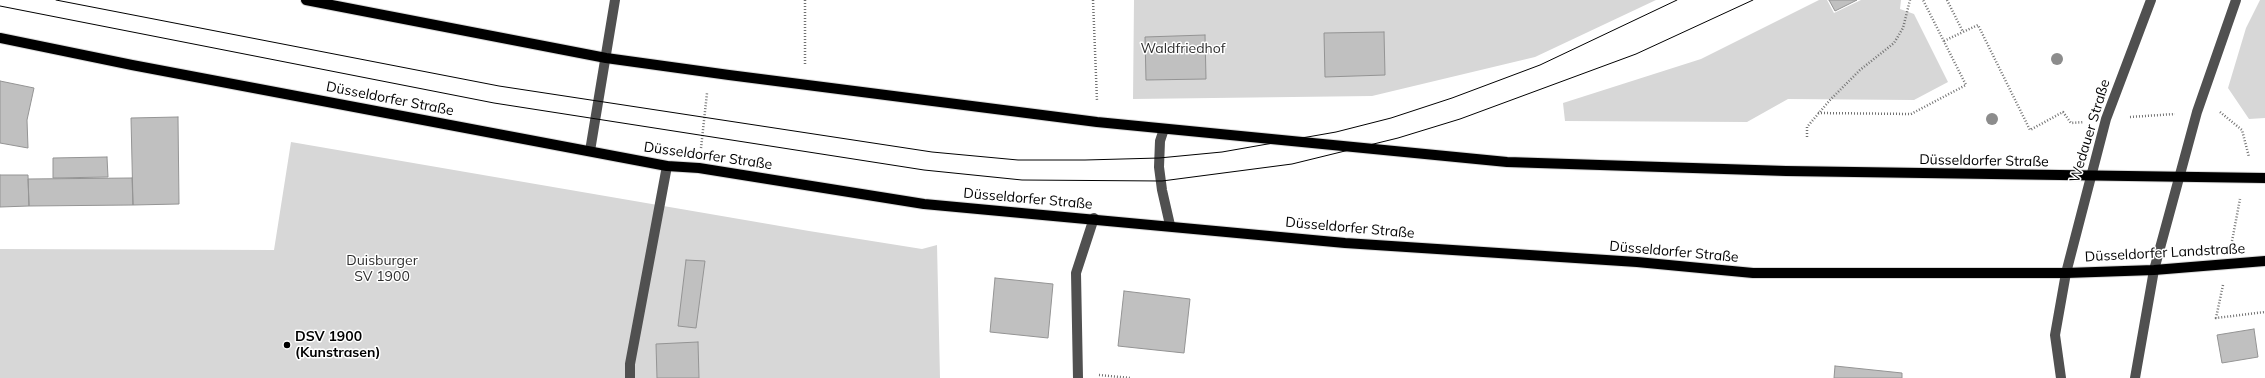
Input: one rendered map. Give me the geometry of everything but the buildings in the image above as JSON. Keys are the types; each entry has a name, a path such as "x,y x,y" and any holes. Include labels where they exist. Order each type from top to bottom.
{"main road":[{"name":"Düsseldorfer Straße","path":"306,0 606,58 1097,122 1507,162 1786,171 2090,177"},
{"name":"Düsseldorfer Straße","path":"0,38 132,65 667,166 699,168 924,204 1170,225 1345,243 1637,262 1753,273 2066,273"},
{"path":"2090,177 2179,179 2265,178"},
{"name":"Düsseldorfer Landstraße","path":"2066,273 2154,270 2265,261"}],"street":[{"path":"590,151 615,0"},
{"name":"Wedauer Straße","path":"2061,378 2055,335 2066,273 2090,177 2112,101 2151,0"},
{"path":"2135,378 2154,270 2197,112 2236,0"},
{"path":"1164,128 1160,142 1158,166 1170,225"},
{"path":"630,378 630,364 667,166"},
{"path":"1078,376 1076,273 1094,218"}],"path":[{"path":"805,0 806,85"},
{"path":"1093,0 1097,122"},
{"path":"1806,137 1806,127 1818,113 1860,70 1894,43 1903,28 1910,0"},
{"path":"1818,113 1911,114 1966,85 1923,0"},
{"path":"1947,0 1963,32"},
{"path":"1944,41 1978,25 2030,130 2063,112 2071,123"},
{"path":"699,168 709,72"},
{"path":"1078,376 1131,378"}],"green space":[{"name":"Waldfriedhof","path":"1134,0 1656,0 1535,57 1372,96 1133,99"},
{"path":"1819,0 1827,0 1834,13 1861,0 1901,0 1900,9 1914,14 1948,82 1914,100 1788,99 1747,122 1565,121 1563,103 1701,59"},
{"path":"2260,0 2265,0 2265,118 2249,119 2228,88 2246,28"},
{"name":"Duisburger SV 1900","path":"291,142 809,231 922,249 937,245 940,378 0,378 0,249 274,250"}],"tram line":[{"path":"56,0 499,86 932,152 1018,160 1159,158 1222,152 1336,132 1391,118 1452,98 1540,65 1677,0"},
{"path":"0,6 494,103 924,170 1022,180 1162,181 1292,164 1398,138 1460,119 1636,54 1753,0"}],"place":[{"name":"DSV 1900 (Kunstrasen)","path":"287,345"}]}
